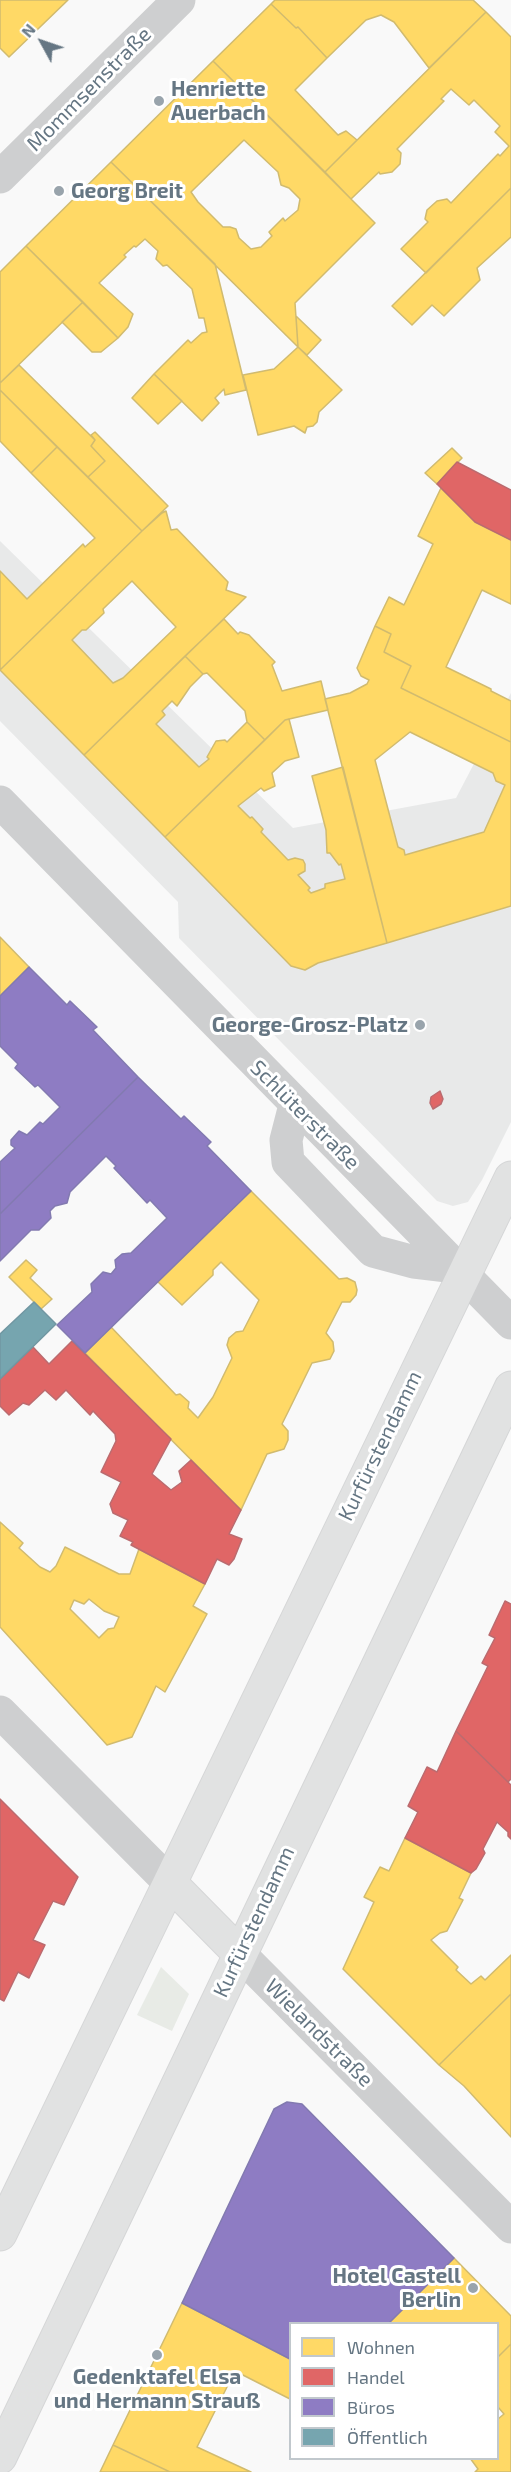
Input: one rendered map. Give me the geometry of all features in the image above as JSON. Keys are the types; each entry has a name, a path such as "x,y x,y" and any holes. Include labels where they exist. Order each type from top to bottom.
{"main road":[{"name":"Kurfürstendamm","path":"0,2234 170,1883 460,1271 511,1178"},
{"name":"Kurfürstendamm","path":"0,2457 511,1388"},
{"name":"Wielandstraße","path":"170,1883 239,1953"}],"street":[{"name":"Mommsenstraße","path":"0,177 179,0"},
{"name":"Schlüterstraße","path":"0,802 511,1323"},
{"path":"295,1105 286,1140 288,1162 373,1251 460,1271"},
{"name":"Wielandstraße","path":"0,1712 170,1883"},
{"name":"Wielandstraße","path":"239,1953 511,2227"}],"shaded area":[{"path":"0,541 293,828 456,798 511,693 511,1122 482,1180 468,1202 453,1206 437,1201 179,938 178,902 0,721"},
{"path":"161,1967 189,1994 172,2031 137,2015"}],"building: Wohnen":[{"path":"0,0 68,0 9,57 0,48"},
{"path":"275,0 473,0 486,12 429,68 394,22 381,15 366,20 327,58 298,27 296,28 271,4"},
{"path":"271,4 296,28 298,27 327,58 295,90 338,135 346,131 357,140 325,172 213,61"},
{"path":"486,12 511,37 511,188 426,273 401,249 428,222 425,219 427,210 437,201 447,199 451,203 498,154 500,156 509,146 495,132 500,126 474,100 469,105 451,89 441,99 444,101 397,149 401,153 400,164 392,172 380,174 379,172 351,199 325,172"},
{"path":"213,61 375,223 295,303 298,347 111,162","holes":["244,140 278,172 281,185 289,188 300,199 298,210 285,221 283,218 269,232 272,236 261,247 251,249 239,238 236,229 223,227 191,192"]},
{"path":"111,162 215,264 246,390 225,395 224,389 215,398 219,403 202,421 154,374 188,340 191,343 202,333 207,332 204,318 199,318 192,289 167,265 163,266 156,259 158,251 145,239 124,255 126,257 99,283 133,314 128,327 118,338 26,246"},
{"path":"511,188 511,237 477,268 480,280 444,316 432,305 412,325 392,306"},
{"path":"26,246 83,302 0,383 0,272"},
{"path":"83,302 118,338 101,352 92,352 62,322"},
{"path":"296,316 321,340 307,355 298,347"},
{"path":"298,347 342,390 319,412 317,422 307,427 305,433 294,426 258,435 243,375 274,369"},
{"path":"19,365 95,440 91,446 105,461 88,477 0,390 0,383"},
{"path":"154,374 182,401 158,424 132,398"},
{"path":"0,390 57,447 31,473 0,441"},
{"path":"95,432 168,506 142,531 88,477 105,461 91,446 95,440 91,435"},
{"path":"57,447 142,531 0,670 0,571 27,599 83,544 85,547 95,538 31,473"},
{"path":"452,448 462,458 437,484 425,473"},
{"path":"441,488 475,522 511,540 511,604 482,590 446,667 511,701 511,742 401,688 411,666 384,652 391,634 375,626 389,597 404,605 433,544 418,536"},
{"path":"166,511 171,530 177,529 228,582 226,590 246,597 84,755 0,670","holes":["132,581 176,627 123,678 113,683 72,640 104,613 103,609"]},
{"path":"224,619 238,634 240,632 249,635 275,662 272,665 282,691 321,681 328,710 285,720 265,740 247,722 245,711 207,673 203,674 185,656"},
{"path":"375,626 391,634 384,652 411,666 401,688 511,742 511,906 387,943 325,699 350,693 367,684 369,680 361,676 357,668","holes":["410,732 493,773 496,781 505,785 484,832 405,855 404,850 398,847 375,760"]},
{"path":"185,656 203,674 190,687 177,706 172,701 162,711 165,715 156,724 199,767 209,759 207,757 216,741 225,740 227,742 247,722 265,740 165,837 84,755"},
{"path":"289,719 299,757 285,761 272,773 275,786 264,791 261,788 238,806 250,818 252,817 263,829 261,832 288,860 295,858 303,860 305,871 298,875 310,888 308,890 311,893 325,888 325,884 345,879 341,864 339,865 330,853 327,853 326,830 312,776 343,767 387,943 318,963 305,970 291,966 165,837 285,720"},
{"path":"0,937 29,967 0,996"},
{"path":"251,1191 339,1279 347,1278 355,1282 357,1290 350,1302 342,1302 326,1333 333,1342 334,1351 330,1359 312,1363 282,1424 288,1431 288,1440 284,1449 267,1454 241,1510 85,1353 111,1327 176,1395 180,1394 189,1402 188,1408 198,1418 213,1397 232,1358 227,1345 229,1338 236,1332 243,1331 259,1300 221,1262 213,1270 213,1275 182,1305 157,1281"},
{"path":"26,1260 37,1270 30,1278 52,1299 41,1309 9,1277"},
{"path":"0,1522 23,1543 19,1548 40,1567 50,1572 56,1566 65,1547 119,1574 130,1574 139,1549 205,1584 193,1606 207,1614 165,1692 156,1686 132,1737 107,1745 0,1627","holes":["89,1599 104,1611 119,1617 114,1628 108,1629 99,1638 70,1609 74,1600 84,1604"]},
{"path":"405,1838 471,1873 459,1898 463,1900 447,1931 431,1940 458,1967 456,1970 471,1984 481,1976 485,1980 511,1955 511,1994 439,2065 343,1969 374,1902 364,1897 380,1867 389,1871"},
{"path":"511,1994 511,2137 464,2086 439,2065"},
{"path":"454,2258 511,2316 511,2344 499,2356 499,2322 390,2322"},
{"path":"182,2303 289,2358 289,2398 235,2371 197,2447 251,2472 170,2472 113,2445"},
{"path":"511,2344 511,2472 475,2472 478,2469 471,2460 499,2460 499,2418 504,2414 499,2408 499,2356"},
{"path":"113,2445 170,2472 100,2472"}],"building: Handel":[{"path":"457,462 511,490 511,540 475,522 437,484"},
{"path":"440,1091 443,1099 441,1104 433,1109 430,1103 431,1097"},
{"path":"72,1341 171,1439 152,1474 171,1490 182,1482 179,1471 191,1460 241,1510 229,1534 242,1539 234,1559 229,1565 217,1559 205,1584 131,1545 133,1542 120,1536 128,1520 113,1513 110,1504 121,1482 101,1472 116,1441 115,1434 93,1411 90,1415 66,1390 56,1400 45,1390 29,1405 23,1403 9,1415 0,1406 0,1379 33,1347 49,1364"},
{"path":"505,1601 511,1604 511,1779 508,1782 456,1731 488,1666 482,1663 495,1638 489,1635"},
{"path":"456,1731 511,1785 511,1839 508,1832 497,1822 483,1849 485,1853 476,1869 471,1873 405,1838 418,1812 408,1806 427,1767 437,1772"},
{"path":"0,1799 78,1877 64,1905 53,1901 33,1940 45,1945 29,1978 18,1972 4,2001 0,1999"}],"building: Büros":[{"path":"29,967 67,1005 70,1001 97,1027 93,1030 138,1077 0,1214 0,1162 15,1148 11,1145 11,1140 19,1131 27,1135 40,1122 43,1124 60,1107 38,1085 35,1087 15,1068 18,1064 0,1046 0,996"},
{"path":"138,1077 181,1119 184,1116 211,1142 207,1146 251,1191 85,1353 57,1325 92,1292 91,1284 103,1272 111,1274 116,1268 115,1260 122,1254 131,1253 167,1218 150,1200 147,1203 114,1168 116,1166 106,1156 70,1192 67,1203 55,1206 50,1211 51,1218 39,1230 31,1230 0,1261 0,1214"},
{"path":"287,2102 302,2104 454,2258 390,2322 289,2322 289,2358 182,2303 274,2109"}],"building: Öffentlich":[{"path":"34,1302 56,1324 0,1379 0,1334"}],"place":[{"name":"Henriette Auerbach","path":"159,101"},
{"name":"Georg Breit","path":"59,191"},
{"name":"George-Grosz-Platz","path":"420,1025"},
{"name":"Hotel Castell Berlin","path":"473,2288"},
{"name":"Gedenktafel Elsa und Hermann Strauß","path":"157,2355"}]}
